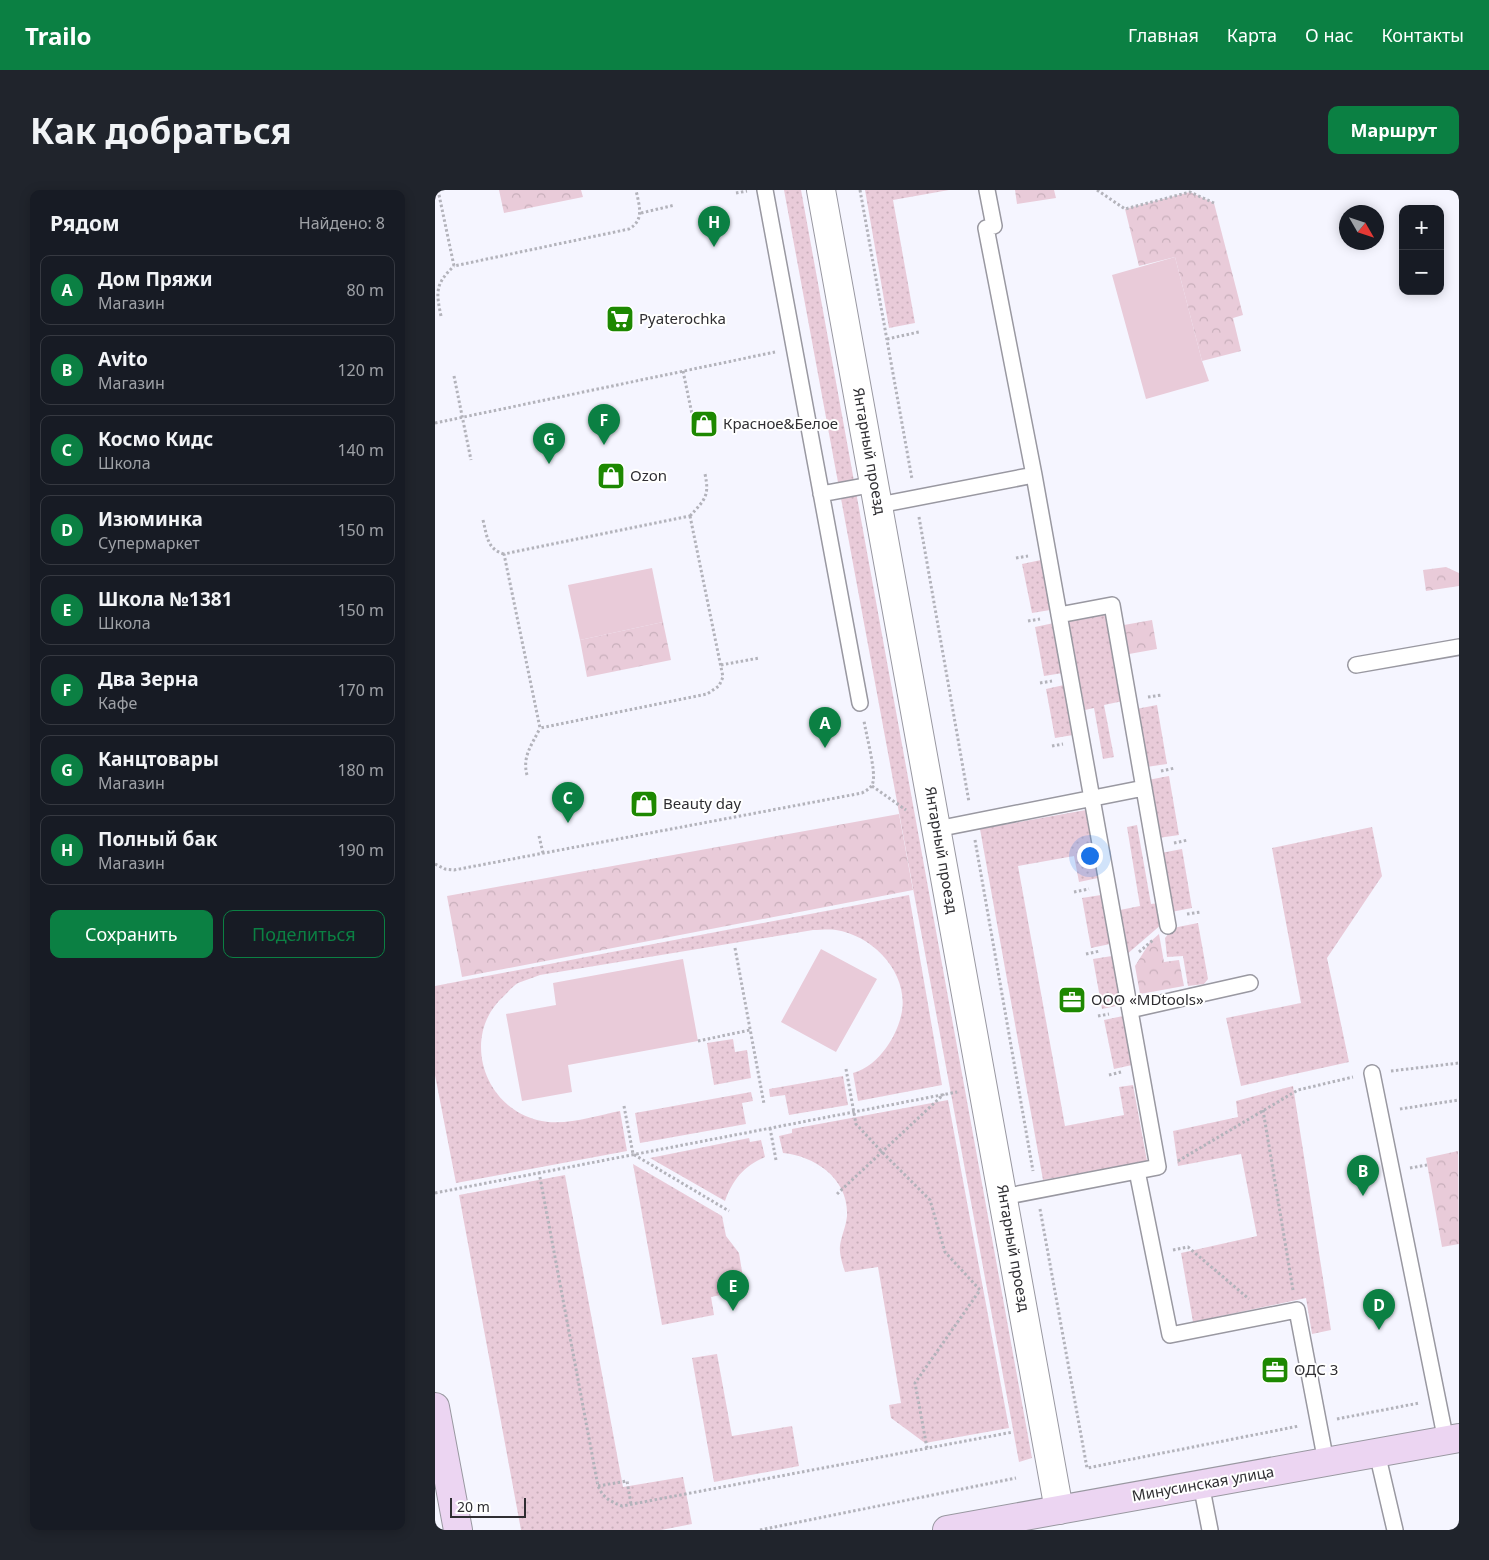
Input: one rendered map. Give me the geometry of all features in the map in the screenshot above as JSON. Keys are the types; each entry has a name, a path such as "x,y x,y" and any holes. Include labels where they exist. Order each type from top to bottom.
{"street":[{"name":"Янтарный проезд","path":"821,190 1059,1510"},
{"path":"435,1406 440,1464 458,1530"},
{"name":"Минусинская улица","path":"947,1530 1452,1439"}],"lane":[{"path":"765,190 861,703"},
{"path":"987,190 994,226 986,228 1034,475 1158,1167 1003,1197"},
{"path":"821,494 877,494 1034,475"},
{"path":"1059,616 1112,605 1168,926"},
{"path":"1356,665 1459,647"},
{"path":"937,829 1144,788"},
{"path":"1130,1010 1250,983"},
{"path":"1372,1073 1437,1399 1452,1439"},
{"path":"1137,1171 1169,1335 1297,1310 1326,1462"},
{"path":"1377,1453 1395,1530"},
{"path":"1201,1484 1210,1530"}],"path":[{"path":"438,190 454,266"},
{"path":"441,316 437,294 443,279 454,266 629,229 638,222 641,213 636,190"},
{"path":"1097,190 1125,209 1189,192 1214,203"},
{"path":"641,213 675,206"},
{"path":"887,339 919,332"},
{"path":"435,422 794,348"},
{"path":"683,371 692,414"},
{"path":"454,376 471,460"},
{"path":"483,520 488,542 493,549 504,554 689,516 704,499 708,491 705,474"},
{"path":"540,728 707,694 716,690 723,677 689,516"},
{"path":"504,554 540,728 526,756 525,766 527,775"},
{"path":"721,666 759,658"},
{"path":"435,864 445,870 454,870 868,790 874,781 874,776 861,703"},
{"path":"539,836 543,853"},
{"path":"1122,967 1168,926"},
{"path":"735,948 764,1104"},
{"path":"698,1041 750,1030"},
{"path":"1158,1167 1175,1162 1298,1090 1372,1073 1459,1063"},
{"path":"846,1069 856,1124 881,1152 930,1200 945,1252 980,1290 915,1383 927,1448"},
{"path":"435,1193 983,1086"},
{"path":"837,1194 944,1094"},
{"path":"1380,1112 1459,1100"},
{"path":"625,1106 633,1154 729,1211"},
{"path":"1263,1110 1297,1310"},
{"path":"770,1128 776,1160"},
{"path":"539,1172 598,1486 602,1495 612,1502 623,1506 1013,1432"},
{"path":"1154,1253 1188,1246 1269,1316"},
{"path":"1087,1468 1437,1399"},
{"path":"760,1530 1016,1478"},
{"path":"598,1486 627,1481 631,1504"}],"green space":[{"path":"499,190 581,190 583,197 504,213"},
{"path":"784,190 801,190 1032,1458 1019,1462"},
{"path":"865,190 949,190 893,200 915,323 889,328"},
{"path":"1015,190 1054,190 1056,198 1017,204"},
{"path":"1190,192 1214,203 1243,315 1233,318 1241,351 1202,361 1175,257 1139,266 1125,209"},
{"path":"1175,257 1209,381 1146,399 1112,275"},
{"path":"1041,560 1050,610 1032,613 1022,564"},
{"path":"1446,567 1459,573 1459,586 1426,591 1423,570"},
{"path":"652,568 663,622 580,640 568,585"},
{"path":"1105,607 1123,701 1104,705 1114,757 1103,759 1094,708 1085,710 1067,614"},
{"path":"1152,620 1157,649 1129,654 1124,625"},
{"path":"663,622 671,660 587,677 580,640"},
{"path":"1054,623 1063,673 1044,676 1035,627"},
{"path":"1064,685 1073,735 1055,738 1046,689"},
{"path":"1157,705 1167,764 1146,767 1136,709"},
{"path":"1169,776 1179,835 1158,838 1148,780"},
{"path":"1086,810 1098,878 1079,882 1074,856 1018,866 1065,1126 1124,1115 1119,1087 1133,1085 1147,1161 1043,1180 980,829"},
{"path":"899,814 913,890 462,977 447,896"},
{"path":"1137,825 1151,904 1159,903 1162,924 1126,955 1120,910 1140,906 1127,827"},
{"path":"1372,827 1382,876 1327,958 1349,1062 1241,1086 1226,1018 1301,1003 1272,848"},
{"path":"1182,849 1192,908 1171,912 1161,853"},
{"path":"909,895 942,1085 858,1101 853,1073 872,1063 886,1048 898,1025 903,1001 901,987 887,960 864,940 850,934 833,930 813,930 540,975 516,984 491,1012 483,1029 481,1048 484,1067 491,1085 503,1100 518,1112 537,1120 568,1122 620,1111 627,1151 456,1183 435,1075 435,986"},
{"path":"1101,895 1110,944 1091,948 1082,898"},
{"path":"1198,923 1208,979 1204,984 1188,986 1183,956 1167,957 1165,938 1173,928"},
{"path":"1159,934 1164,962 1179,960 1184,986 1140,994 1135,966 1150,942"},
{"path":"821,949 877,979 836,1052 781,1022"},
{"path":"1112,956 1121,1005 1102,1009 1093,959"},
{"path":"683,959 698,1041 568,1065 572,1092 522,1101 506,1014 556,1005 553,983"},
{"path":"1123,1016 1132,1065 1114,1069 1104,1020"},
{"path":"733,1039 735,1052 747,1050 751,1078 714,1085 707,1043"},
{"path":"843,1076 848,1105 789,1115 785,1095 770,1097 769,1089"},
{"path":"1293,1086 1331,1330 1312,1334 1306,1298 1193,1322 1181,1253 1257,1236 1241,1154 1178,1166 1173,1131 1238,1117 1236,1101"},
{"path":"751,1092 753,1101 742,1103 746,1124 640,1143 635,1113"},
{"path":"948,1100 1009,1428 925,1443 891,1418 889,1405 901,1403 878,1267 845,1272 840,1249 847,1216 846,1203 842,1191 828,1172 818,1164 795,1155 783,1153 779,1136 792,1133 792,1129"},
{"path":"749,1138 750,1142 761,1140 765,1157 740,1174 725,1201 650,1158"},
{"path":"1458,1151 1459,1244 1442,1247 1426,1158"},
{"path":"633,1164 722,1216 726,1236 739,1253 745,1290 711,1297 714,1315 662,1325"},
{"path":"565,1175 623,1487 683,1477 692,1524 661,1530 521,1530 459,1195"},
{"path":"717,1354 732,1436 792,1426 799,1466 714,1482 692,1358"}],"place":[{"name":"Полный бак","path":"714,247"},
{"name":"Pyaterochka","path":"620,319"},
{"name":"Красное&Белое","path":"704,424"},
{"name":"Два Зерна","path":"604,445"},
{"name":"Канцтовары","path":"549,464"},
{"name":"Ozon","path":"611,476"},
{"name":"Дом Пряжи","path":"825,748"},
{"name":"Beauty day","path":"644,804"},
{"name":"Космо Кидс","path":"568,823"},
{"name":"ООО «MDtools»","path":"1072,1000"},
{"name":"Avito","path":"1363,1196"},
{"name":"Школа №1381","path":"733,1311"},
{"name":"Изюминка","path":"1379,1330"},
{"name":"ОДС 3","path":"1275,1370"}]}
